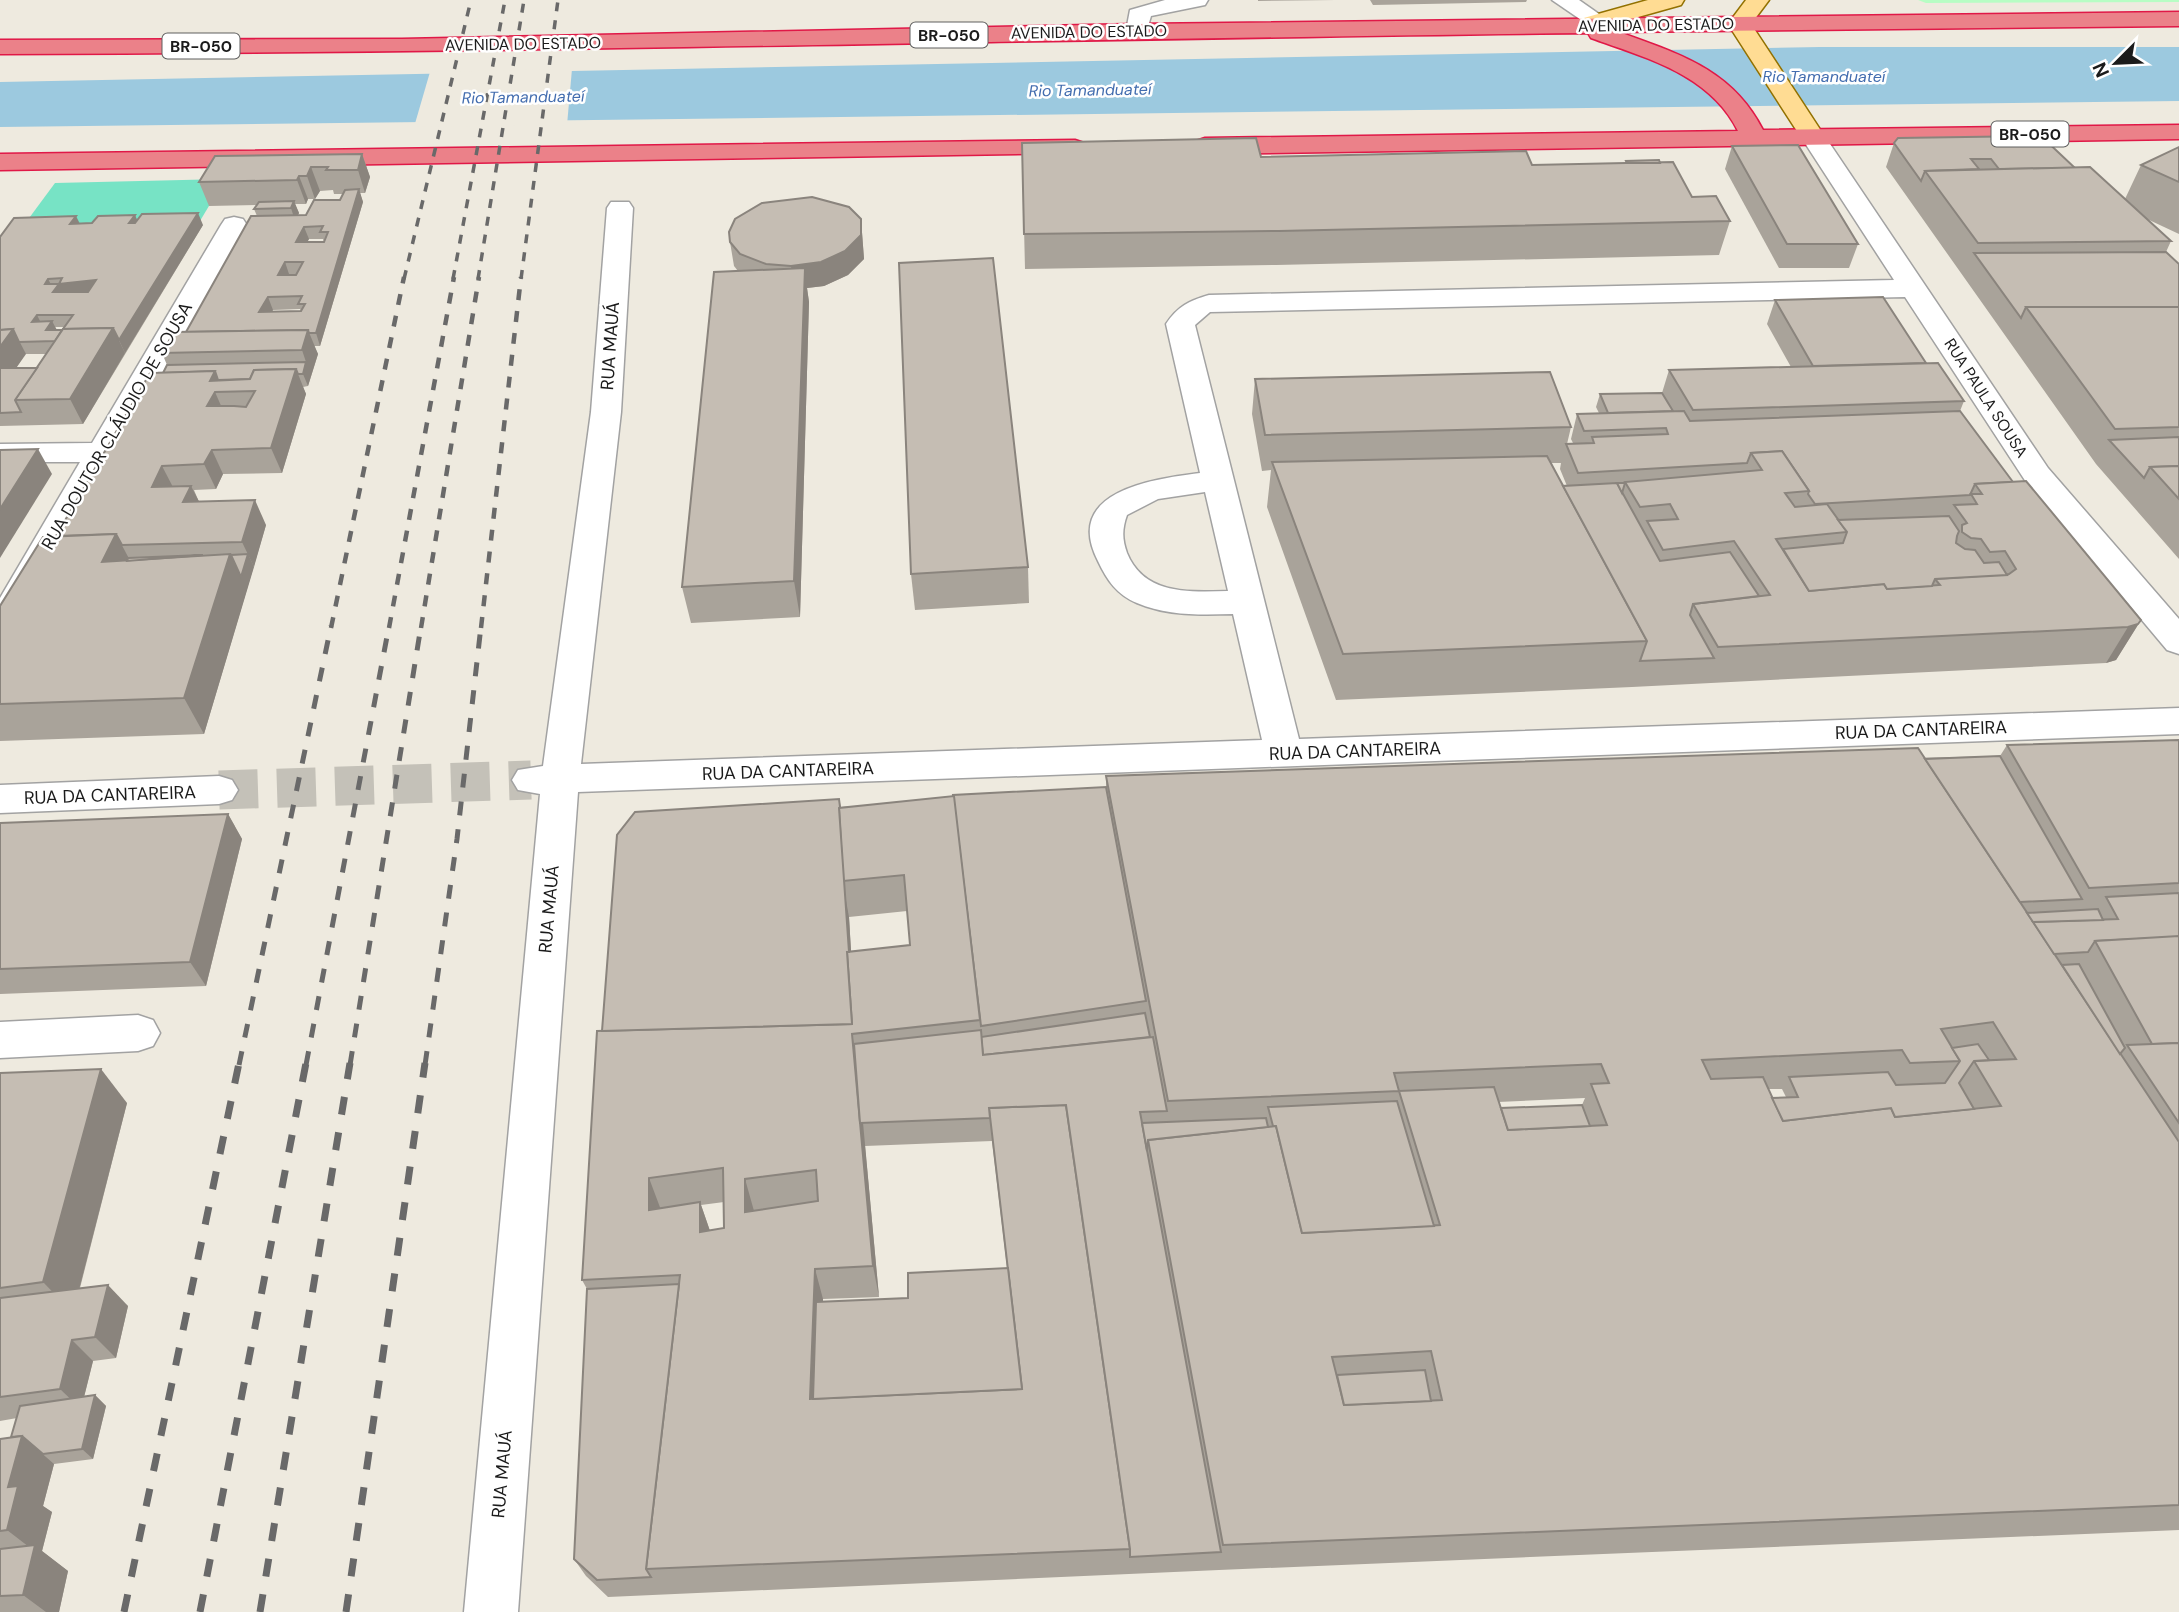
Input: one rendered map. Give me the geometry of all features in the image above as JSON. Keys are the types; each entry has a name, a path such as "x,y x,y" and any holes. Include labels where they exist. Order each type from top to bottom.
{"highway":[{"path":"1867,0 1915,22"},
{"name":"AVENIDA DO ESTADO","path":"0,47 625,43 1590,23 1744,31 1915,22 2179,19"},
{"path":"1590,23 1618,40 1700,76 1721,89 1735,104 1750,131"},
{"name":"BR-050","path":"1178,147 1808,130 2179,132"},
{"path":"0,162 1096,148"}],"main road":[{"path":"1590,23 1673,0"},
{"path":"1758,0 1744,31 1808,130"}],"street":[{"path":"1137,31 1138,15 1144,11 1197,0"},
{"path":"1563,0 1590,23"},
{"name":"RUA PAULA SOUSA","path":"1808,130 2037,475 2179,642"},
{"name":"RUA MAUÁ","path":"491,1612 545,779 606,412 620,208"},
{"name":"RUA DOUTOR CLÁUDIO DE SOUSA","path":"0,626 234,225"},
{"path":"1284,753 1180,324 1195,308 1209,304 1913,288"},
{"path":"0,453 101,452"},
{"path":"1218,480 1152,492 1122,502 1109,517 1106,538 1115,566 1127,582 1148,594 1180,604 1248,602"},
{"name":"RUA DA CANTAREIRA","path":"545,779 2179,720"},
{"name":"RUA DA CANTAREIRA","path":"0,799 219,790"},
{"path":"0,1040 138,1033"}],"green space":[{"path":"1918,0 2179,0 2179,2 1926,3"},
{"path":"225,179 197,226 21,229 55,183"}],"water":[{"name":"Rio Tamanduateí","path":"1820,47 2179,47 2179,101 0,127 0,82"}],"pier":[{"path":"572,69 567,125 414,127 430,72"}],"building":[{"path":"2041,136 2075,168 1999,169 1991,159 1971,159 1979,169 1925,171 1921,181 1894,143 1898,138"},
{"path":"1256,138 1261,157 1526,151 1532,165 1673,162 1692,197 1716,196 1730,221 1024,234 1022,143"},
{"path":"1798,145 1858,244 1787,244 1732,146"},
{"path":"2179,147 2179,182 2141,165"},
{"path":"362,154 358,170 311,167 307,176 299,176 297,180 199,182 215,156"},
{"path":"1659,160 1660,163 1626,161"},
{"path":"2090,167 2171,241 1978,243 1925,171"},
{"path":"359,189 316,333 309,333 308,330 186,332 251,216 306,215 314,200 340,200 345,190","holes":["323,226 320,232 328,232 324,242 296,242 304,227","285,262 303,262 296,275 278,275","302,296 298,304 305,304 301,311 259,312 268,297"]},
{"path":"812,197 849,207 861,219 861,235 845,251 821,262 791,266 766,264 740,254 730,242 729,232 735,219 762,203"},
{"path":"294,201 291,208 254,209 259,202"},
{"path":"198,213 119,340 113,328 63,329 73,315 37,315 32,322 52,321 46,330 62,330 55,341 19,342 13,329 0,330 0,237 14,218 76,216 70,224 92,223 98,216 135,215 129,223 135,223 142,214","holes":["62,278 59,284 45,284 48,279","96,280 88,292 53,292 59,284"]},
{"path":"2166,252 2179,264 2179,307 2026,307 2021,318 1974,253"},
{"path":"993,258 1028,567 911,574 899,263"},
{"path":"805,268 794,581 682,587 714,272"},
{"path":"1883,297 1926,363 1813,366 1775,300"},
{"path":"2026,307 2179,307 2179,427 2115,429"},
{"path":"113,328 70,399 15,400 63,329"},
{"path":"13,329 0,347 0,330"},
{"path":"308,330 302,350 162,353 174,332"},
{"path":"306,362 303,374 298,374 296,369 254,370 250,379 218,380 215,371 163,373 167,365"},
{"path":"1938,363 1964,401 1693,410 1669,370"},
{"path":"0,368 37,368 15,400 21,412 0,413"},
{"path":"296,369 271,448 212,450 204,464 162,466 152,487 191,486 183,502 255,500 242,542 122,545 116,534 56,536 150,373 215,371 210,381 250,379 254,370","holes":["255,391 246,407 234,406 207,406 215,392"]},
{"path":"1550,372 1571,427 1265,435 1255,379"},
{"path":"1662,393 1673,411 1608,413 1600,394"},
{"path":"1684,411 1690,421 1960,411 2013,482 1975,484 1970,495 1815,504 1782,451 1751,453 1747,463 1578,473 1566,444 1594,443 1592,437 1668,434 1666,428 1584,431 1577,414"},
{"path":"2179,437 2179,466 2150,467 2144,478 2109,440"},
{"path":"38,449 0,509 0,450"},
{"path":"1782,451 1809,491 1785,493 1795,507 1827,504 1847,532 1776,539 1809,591 1884,584 1887,589 1940,585 1935,579 2009,574 2016,569 2005,551 1990,552 1981,539 1971,538 1962,532 1962,525 1967,523 1954,505 1977,504 1971,494 1982,494 1975,484 2026,481 2141,620 2128,627 1718,647 1693,604 1770,595 1734,541 1663,550 1647,521 1678,519 1670,504 1640,507 1625,482 1762,470 1751,453"},
{"path":"1547,456 1647,641 1343,654 1272,462"},
{"path":"2179,466 2179,499 2150,467"},
{"path":"1617,483 1660,561 1730,552 1759,596 1693,604 1690,615 1714,658 1640,661 1647,641 1563,486"},
{"path":"1617,483 1625,483 1622,493"},
{"path":"1949,516 1959,531 1956,543 1965,549 1975,550 1984,563 1999,562 2007,575 1935,579 1932,586 1887,589 1884,584 1809,591 1783,549 1843,543 1847,532 1838,520"},
{"path":"116,534 102,562 230,554 184,698 0,704 0,606 43,537"},
{"path":"248,554 241,577 231,555"},
{"path":"203,555 127,561 128,558"},
{"path":"2179,740 2179,883 2089,888 2007,745"},
{"path":"1918,748 2179,1142 2179,1505 1223,1545 1148,1140 1276,1126 1302,1233 1440,1225 1399,1091 1168,1101 1106,776","holes":["1993,1022 2016,1059 1974,1061 2001,1106 1895,1117 1891,1108 1783,1121 1763,1077 1711,1079 1702,1060 1902,1050 1910,1063 1960,1061 1941,1029","1601,1064 1609,1083 1591,1084 1607,1125 1508,1130 1494,1087 1399,1091 1394,1073","1431,1351 1442,1400 1344,1405 1332,1357"]},
{"path":"2000,756 2082,899 2020,902 1925,759"},
{"path":"1106,787 1146,1001 981,1026 953,795"},
{"path":"954,796 980,1020 852,1034 873,1266 815,1269 810,1399 1022,1389 989,1108 1066,1105 1130,1549 646,1569 680,1275 582,1280 597,1031 852,1024 847,952 910,945 904,875 843,881 839,808","holes":["723,1168 724,1228 700,1232 700,1202 649,1210 649,1178","816,1170 818,1201 745,1212 745,1179"]},
{"path":"839,799 852,1024 602,1031 617,835 635,812"},
{"path":"228,814 190,962 0,969 0,823"},
{"path":"2179,893 2179,937 2095,941 2088,952 2054,954 2033,922 2118,919 2106,897"},
{"path":"2098,909 2103,920 2033,922 2027,913"},
{"path":"2179,936 2179,1043 2152,1044 2095,941"},
{"path":"2079,964 2125,1048 2120,1054 2062,965"},
{"path":"1145,1013 1150,1037 983,1055 981,1037"},
{"path":"981,1030 983,1055 1153,1037 1167,1111 1140,1112 1221,1552 1130,1557 1066,1105 989,1108 990,1118 860,1123 854,1044"},
{"path":"2179,1043 2179,1123 2127,1045"},
{"path":"1978,1044 1989,1060 1974,1061 1959,1083 1974,1109 1895,1117 1891,1108 1783,1121 1772,1098 1798,1097 1789,1077 1888,1072 1896,1085 1945,1083 1960,1061 1952,1048"},
{"path":"101,1069 43,1282 0,1288 0,1073"},
{"path":"1397,1101 1434,1226 1302,1233 1276,1126 1273,1126 1268,1107"},
{"path":"1582,1105 1590,1126 1508,1130 1501,1108"},
{"path":"1266,1118 1268,1127 1148,1140 1147,1151 1142,1123"},
{"path":"1008,1268 1022,1389 813,1399 816,1302 908,1298 908,1273"},
{"path":"679,1284 646,1569 651,1577 597,1580 574,1559 587,1289"},
{"path":"108,1285 95,1337 72,1340 60,1389 0,1397 0,1298"},
{"path":"1425,1370 1431,1401 1344,1405 1337,1375"},
{"path":"95,1395 82,1449 43,1454 22,1436 11,1437 20,1406"},
{"path":"22,1436 8,1487 18,1486 7,1530 0,1531 0,1439"},
{"path":"35,1545 23,1595 0,1596 0,1549"}],"tunnel":[{"path":"219,790 531,780"}],"railway":[{"path":"404,279 471,0"},
{"path":"453,279 505,0"},
{"path":"478,279 524,0"},
{"path":"521,279 558,0"},
{"path":"331,628 404,277"},
{"path":"389,628 454,277"},
{"path":"421,628 479,277"},
{"path":"481,628 521,277"},
{"path":"239,1065 331,626"},
{"path":"306,1065 389,626"},
{"path":"350,1065 421,626"},
{"path":"425,1065 457,839 481,626"},
{"path":"124,1612 239,1063"},
{"path":"200,1612 306,1063"},
{"path":"260,1612 350,1063"},
{"path":"346,1612 425,1063"}]}
